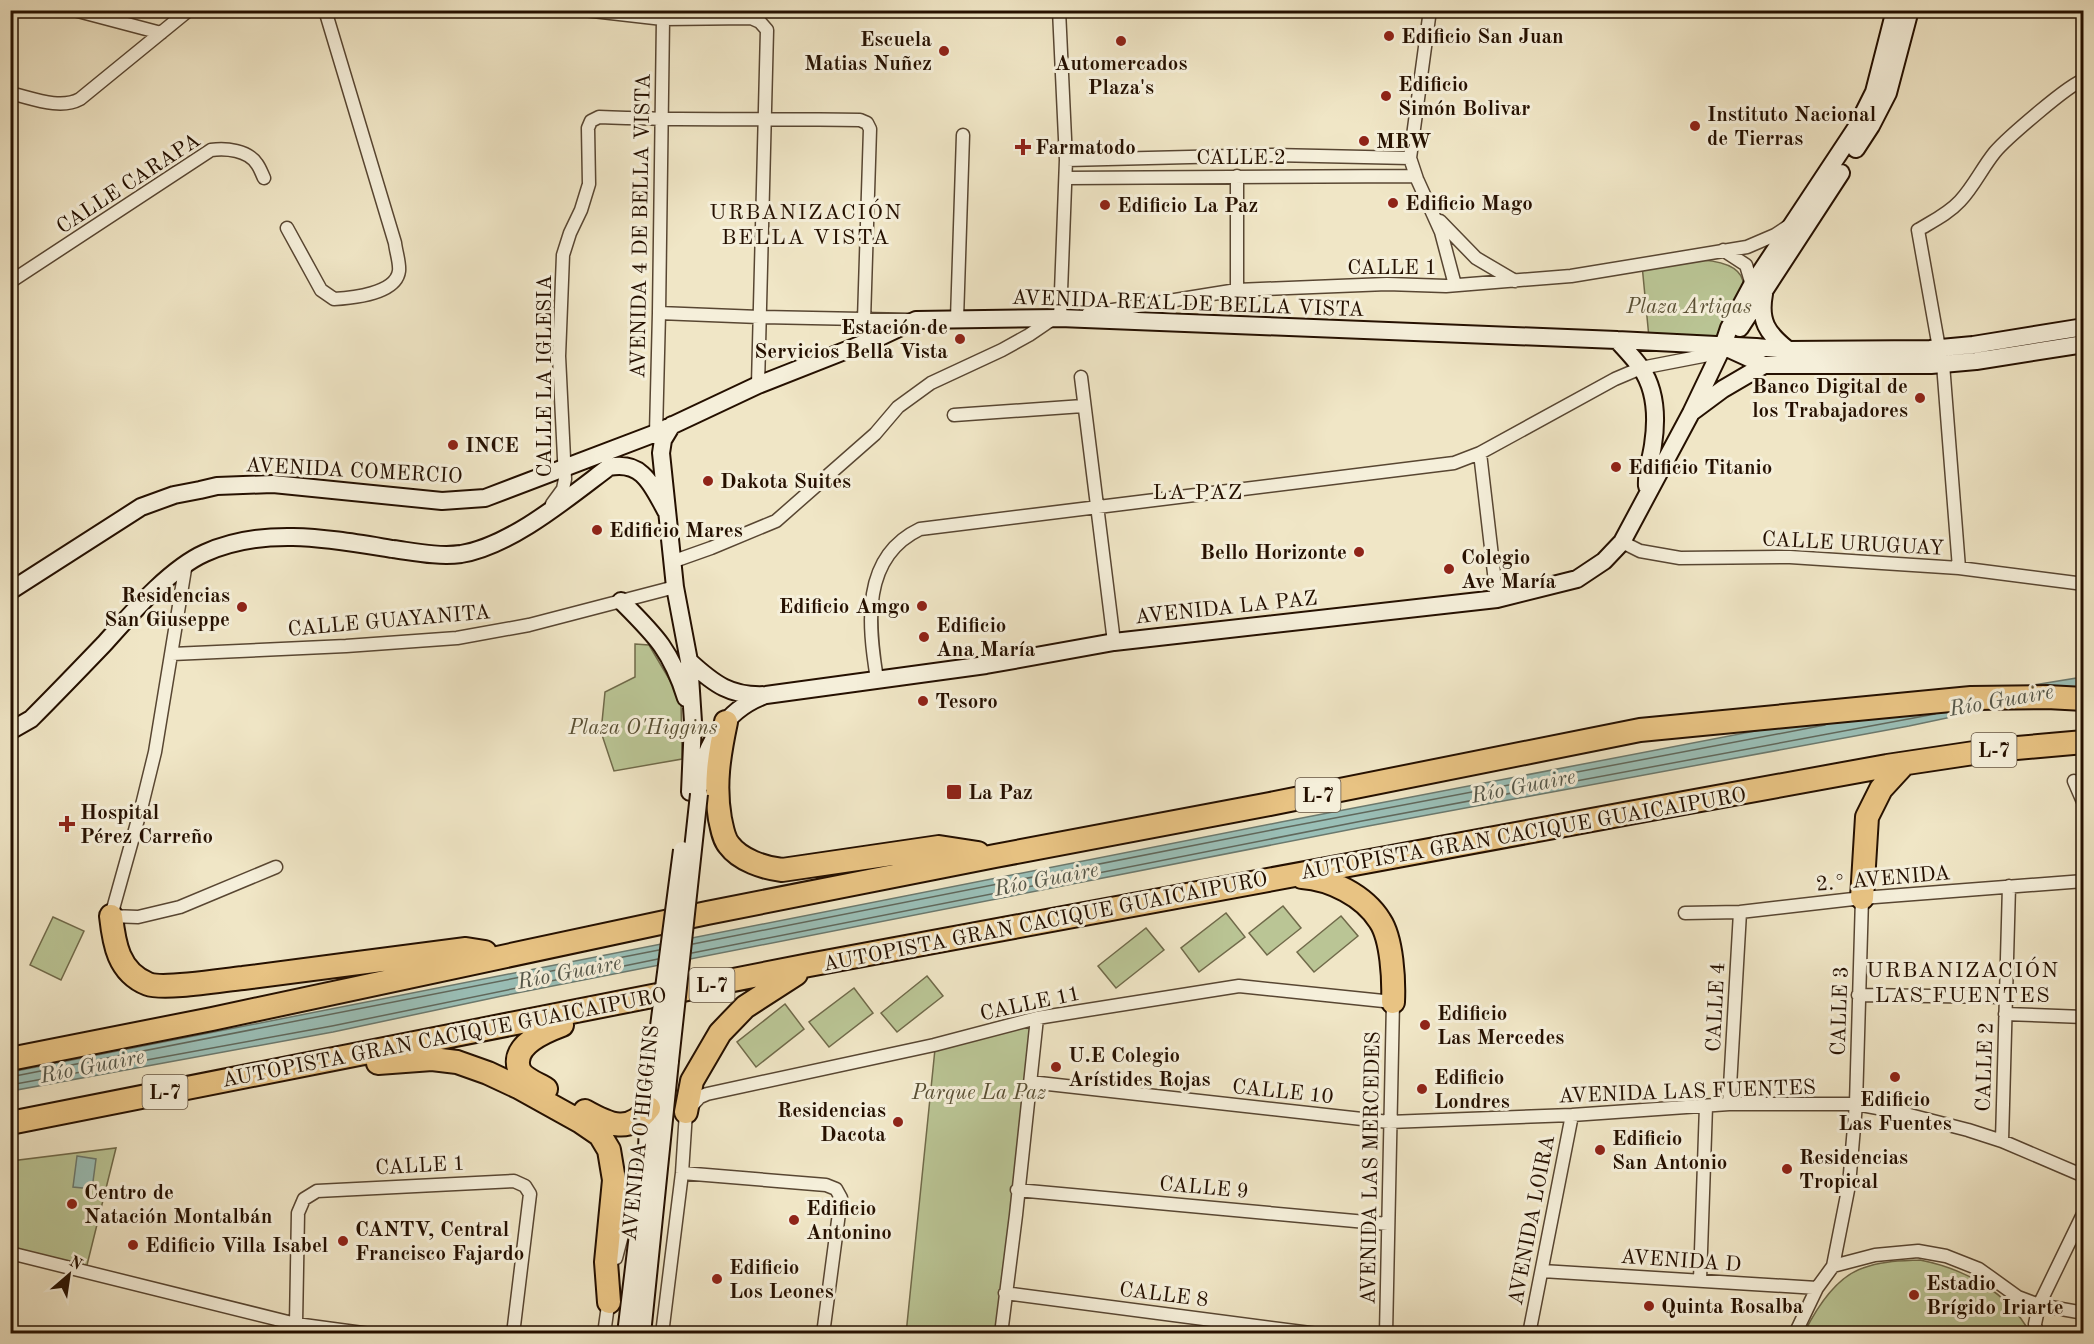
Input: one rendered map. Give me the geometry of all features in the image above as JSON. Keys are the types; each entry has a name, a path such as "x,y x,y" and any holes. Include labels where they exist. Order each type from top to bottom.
{"highway":[{"name":"L-7","path":"10,1059 212,1019 706,913 1640,730 1971,698 2084,699"},
{"path":"726,722 717,772 717,798 722,829 729,845 750,861 767,868 782,870 939,847 995,856"},
{"name":"AUTOPISTA GRAN CACIQUE GUAICAIPURO","path":"10,1123 809,965 1288,876 1904,764 1994,750 2084,742"},
{"path":"1862,898 1867,817 1881,789 1904,764"},
{"path":"1288,876 1316,878 1327,882 1343,889 1374,912 1388,940 1394,982 1393,1002"},
{"path":"111,916 115,949 123,964 147,984 157,986 203,983 466,949 507,956"},
{"path":"686,1112 692,1081 714,1040 755,999 809,965"},
{"path":"614,1005 536,1036 523,1049 519,1069 524,1076 609,1123 624,1125 634,1123 649,1108"},
{"path":"320,1061 355,1066 422,1059 457,1062 518,1087 600,1135 609,1150 614,1180 606,1262 609,1302"}],"main road":[{"path":"1787,350 1771,336 1766,326 1758,289 1796,221 1844,149 1866,110 1874,92 1895,10"},
{"path":"1758,289 1880,109 1896,67 1910,10"},
{"name":"AVENIDA LA PAZ","path":"689,661 707,678 730,691 747,696 766,695 986,665 1114,642 1497,599 1577,579 1604,561 1623,542 1691,413 1723,346 1742,326 1758,289"},
{"name":"AVENIDA REAL DE BELLA VISTA","path":"672,425 758,385 916,320 1056,319 1617,340 1941,356"},
{"path":"1941,356 2084,327"},
{"name":"AVENIDA LA PAZ","path":"1617,340 1641,368 1652,394 1655,417 1652,454 1647,476 1648,493"},
{"path":"1691,413 1723,389 1764,365 1941,356 1986,359 2084,344"},
{"path":"1723,346 1764,365"},
{"name":"AVENIDA COMERCIO","path":"10,591 141,507 174,495 217,486 273,484 442,501 485,498 564,470 672,425"},
{"name":"AVENIDA O'HIGGINS","path":"642,1334 663,1059 694,793 689,661 675,587 661,446 672,425"},
{"name":"AVENIDA O'HIGGINS","path":"544,515 609,467 620,465 633,467 643,473 666,512"},
{"path":"10,730 31,719 140,605 186,564 205,553 240,541 279,536 305,537 426,554 461,554 491,544 523,529 544,515"},
{"path":"621,601 647,626 665,649 685,695 693,722"},
{"name":"AVENIDA LA PAZ","path":"694,793 706,752 715,736 726,722 751,701 766,695"},
{"name":"AVENIDA O'HIGGINS","path":"626,1334 646,1168 649,1108 663,1059"}],"street":[{"path":"74,10 161,33"},
{"path":"10,93 62,104 72,103 80,99 189,10"},
{"path":"287,228 321,290 334,299 360,297 390,286 396,280 399,272 395,243 325,10"},
{"path":"584,10 663,19 751,18 760,22 767,30 758,385"},
{"path":"672,559 680,559 776,520 875,434 898,407 931,383 1002,350 1056,319 1066,178 1059,10"},
{"path":"1430,10 1410,158 1441,232 1455,285"},
{"name":"AVENIDA 4 DE BELLA VISTA","path":"656,433 663,19"},
{"path":"1959,568 1941,356 1918,230 1949,212 1974,184 1984,166 1997,150 2065,90 2078,81 2084,80"},
{"name":"CALLE LA IGLESIA","path":"544,515 564,489 560,356 563,255 589,184 588,128 591,121 599,117 660,120"},
{"path":"660,120 766,118 860,120 867,123 870,129 864,320"},
{"path":"957,319 963,135"},
{"name":"CALLE CARAPA","path":"10,282 211,150 228,148 243,153 257,163 264,178"},
{"name":"CALLE 2","path":"1066,160 1273,155 1410,158"},
{"path":"1237,176 1237,290"},
{"path":"1417,177 1443,225 1462,246 1476,258 1516,282"},
{"name":"CALLE 2","path":"1066,178 1417,177"},
{"name":"CALLE 1","path":"1056,319 1237,290 1387,284 1455,285 1571,276 1747,246 1762,241 1796,221"},
{"path":"1724,250 1746,265 1758,289"},
{"path":"659,313 916,320"},
{"path":"877,679 870,624 871,597 877,576 885,560 908,535 931,527 1454,463 1480,453 1615,379 1641,368 1708,355 1723,346"},
{"path":"1081,377 1114,642"},
{"path":"954,415 1083,406"},
{"path":"1480,453 1497,599"},
{"name":"CALLE URUGUAY","path":"1623,542 1640,550 1680,558 1790,557 1959,568 2084,584"},
{"path":"186,564 155,752 111,916 138,917 180,907 276,867"},
{"name":"CALLE GUAYANITA","path":"172,654 457,638 529,625 675,587"},
{"path":"2074,781 2084,804"},
{"name":"2.° AVENIDA","path":"1685,914 1740,912 1862,898 2084,881"},
{"name":"CALLE 2","path":"2002,1141 2009,886"},
{"name":"CALLE 3","path":"1833,1266 1849,1185 1856,1104 1862,898"},
{"name":"CALLE 4","path":"1729,1104 1740,912"},
{"name":"CALLE 11","path":"686,1112 700,1097 707,1094 934,1045 1037,1018 1239,986 1393,1002"},
{"path":"1858,995 2006,997"},
{"name":"AVENIDA LAS MERCEDES","path":"1390,1331 1388,1224 1393,1002"},
{"path":"2005,1014 2084,1017"},
{"path":"1001,1334 1037,1018"},
{"name":"CALLE 10","path":"1030,1082 1389,1122"},
{"name":"AVENIDA LAS FUENTES","path":"1389,1122 1572,1115 1729,1104 1856,1104 1930,1119 2002,1141 2084,1176"},
{"path":"1700,1280 1706,1106"},
{"name":"AVENIDA O'HIGGINS","path":"662,1334 682,1173 686,1112"},
{"name":"AVENIDA LOIRA","path":"1529,1334 1572,1115"},
{"name":"AVENIDA O'HIGGINS","path":"604,1334 620,1240 631,1201 646,1168"},
{"path":"682,1173 826,1185 836,1189 841,1198 823,1334"},
{"name":"CALLE 1","path":"295,1329 298,1213 304,1199 317,1191 514,1180 525,1186 530,1194 513,1334"},
{"name":"CALLE 9","path":"1017,1190 1388,1224"},
{"path":"2037,1334 2035,1324 2039,1305 2084,1212"},
{"path":"1796,1334 1817,1288 1833,1266 1875,1255 1918,1251 1946,1256 1979,1269 2018,1297 2039,1305 2084,1313"},
{"path":"10,1253 295,1329 370,1334"},
{"name":"AVENIDA D","path":"1542,1271 1817,1288"},
{"name":"CALLE 8","path":"1005,1293 1318,1334"}],"green space":[{"name":"Plaza Artigas","path":"1703,260 1725,264 1737,271 1743,281 1743,293 1738,306 1714,350 1650,348 1642,265"},
{"name":"Plaza O'Higgins","path":"635,644 649,645 681,699 682,759 614,771 601,732 605,692 635,677"},
{"path":"1283,906 1301,928 1267,955 1249,933"},
{"path":"1226,913 1245,937 1199,972 1181,948"},
{"path":"1341,916 1358,936 1314,972 1297,952"},
{"path":"53,917 84,931 61,980 30,965"},
{"path":"1146,928 1164,950 1116,988 1098,966"},
{"path":"927,976 943,996 897,1032 881,1013"},
{"path":"854,988 873,1013 829,1047 809,1022"},
{"path":"785,1004 804,1029 756,1067 737,1042"},
{"name":"Parque La Paz","path":"1035,1023 999,1333 906,1334 935,1049"},
{"name":"Centro de Natación Montalbán","path":"116,1148 86,1269 11,1248 11,1161"},
{"name":"Estadio Brígido Iriarte","path":"1920,1260 1953,1269 1984,1284 2010,1306 2030,1333 1804,1333 1828,1295 1853,1272 1877,1264"}],"water":[{"name":"Río Guaire","path":"2083,677 2083,694 2046,697 1909,726 1363,827 502,996 333,1032 11,1091 11,1072 1797,723"},
{"path":"77,1156 96,1159 92,1189 73,1187"}],"place":[{"name":"Edificio San Juan","path":"1389,36"},
{"name":"Automercados Plaza's","path":"1121,41"},
{"name":"Escuela Matias Nuñez","path":"944,51"},
{"name":"Edificio Simón Bolivar","path":"1386,96"},
{"name":"Instituto Nacional de Tierras","path":"1695,126"},
{"name":"MRW","path":"1364,141"},
{"name":"Farmatodo","path":"1023,147"},
{"name":"Edificio Mago","path":"1393,203"},
{"name":"Edificio La Paz","path":"1105,205"},
{"name":"Estación de Servicios Bella Vista","path":"960,339"},
{"name":"Banco Digital de los Trabajadores","path":"1920,398"},
{"name":"INCE","path":"453,445"},
{"name":"Edificio Titanio","path":"1616,467"},
{"name":"Dakota Suites","path":"708,481"},
{"name":"Edificio Mares","path":"597,530"},
{"name":"Bello Horizonte","path":"1359,552"},
{"name":"Colegio Ave María","path":"1449,569"},
{"name":"Edificio Amgo","path":"922,606"},
{"name":"Residencias San Giuseppe","path":"242,607"},
{"name":"Edificio Ana María","path":"924,637"},
{"name":"Tesoro","path":"923,701"},
{"name":"La Paz","path":"954,792"},
{"name":"Hospital Pérez Carreño","path":"67,824"},
{"name":"Edificio Las Mercedes","path":"1425,1025"},
{"name":"U.E Colegio Arístides Rojas","path":"1056,1067"},
{"name":"Edificio Las Fuentes","path":"1895,1077"},
{"name":"Edificio Londres","path":"1422,1089"},
{"name":"Residencias Dacota","path":"898,1122"},
{"name":"Edificio San Antonio","path":"1600,1150"},
{"name":"Residencias Tropical","path":"1787,1169"},
{"name":"Centro de Natación Montalbán","path":"72,1204"},
{"name":"Edificio Antonino","path":"794,1220"},
{"name":"CANTV, Central Francisco Fajardo","path":"343,1241"},
{"name":"Edificio Villa Isabel","path":"133,1245"},
{"name":"Edificio Los Leones","path":"717,1279"},
{"name":"Estadio Brígido Iriarte","path":"1914,1295"},
{"name":"Quinta Rosalba","path":"1649,1306"}],"district":[{"name":"URBANIZACIÓN BELLA VISTA","path":"806,224"},
{"name":"LA PAZ","path":"1198,491"},
{"name":"URBANIZACIÓN LAS FUENTES","path":"1963,982"}]}
